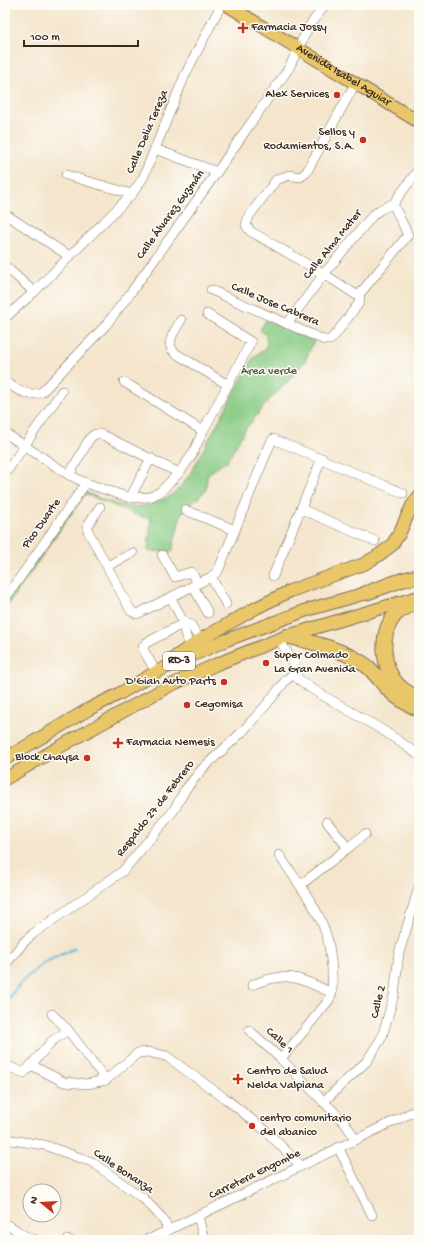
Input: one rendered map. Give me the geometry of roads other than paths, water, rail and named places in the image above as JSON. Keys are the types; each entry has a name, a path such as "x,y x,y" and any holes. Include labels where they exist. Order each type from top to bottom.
{"highway":[{"path":"366,593 402,580 419,576"},
{"name":"RD-3","path":"366,593 419,581"},
{"path":"419,601 395,615 387,629 384,645 389,672 398,685 410,695 419,698"},
{"path":"283,637 327,647 354,658 368,667 396,698 409,706 419,709"}],"main road":[{"name":"Avenida Isabel Aguiar","path":"227,5 419,122"},
{"path":"156,672 189,647 256,608 290,591 364,564 379,555 392,545 399,534 412,506 419,496"},
{"name":"RD-3","path":"5,759 89,709 119,694 156,672 224,641 307,610 366,593"},
{"name":"RD-3","path":"5,779 167,687 217,664 283,637 419,597"}],"street":[{"name":"Calle Delia Tereza","path":"5,318 34,292 132,194 143,178 185,75 221,5"},
{"name":"Calle Álvarez Guzmán","path":"5,382 28,394 35,395 42,392 114,313 132,291 217,172 288,68 308,28 325,5"},
{"path":"355,84 306,173 300,177 289,175 276,180 249,216 246,225 250,232 324,274 358,296 408,235 392,204"},
{"path":"155,149 217,172"},
{"name":"Calle Alma Mater","path":"287,324 324,274 373,215 392,204 419,169"},
{"path":"66,175 132,194"},
{"path":"5,214 69,256"},
{"path":"5,266 34,292"},
{"name":"Calle Jose Cabrera","path":"211,290 324,340 330,340 335,335 359,303 360,299 358,296"},
{"path":"5,433 69,475 86,483 130,498 150,497 160,492 180,473 192,455 203,431 252,342 207,314"},
{"path":"181,320 171,337 170,347 172,350 175,354 228,385"},
{"path":"124,382 203,431"},
{"path":"5,474 62,391"},
{"path":"69,475 90,438 95,434 101,434 180,473"},
{"path":"100,507 87,528 131,611 134,614 137,614 211,577 218,571 270,442 273,439 322,458 402,493"},
{"path":"130,498 151,458"},
{"path":"273,576 322,458"},
{"name":"Pico Duarte","path":"5,599 86,483"},
{"path":"301,509 375,541"},
{"path":"185,510 235,530"},
{"path":"107,566 132,553"},
{"path":"162,554 173,576 178,577 191,572 208,613"},
{"path":"211,577 226,604"},
{"path":"171,598 184,623 184,629 189,647"},
{"path":"156,672 144,651 143,646 146,643 184,623 191,625 200,640"},
{"path":"283,637 298,678 312,689 384,731 419,755"},
{"name":"Respaldo 27 de Febrero","path":"5,965 24,942 34,933 123,870 174,810 185,790 203,768 242,732 286,680 296,672"},
{"path":"327,822 348,848"},
{"path":"302,890 303,883 365,834"},
{"path":"279,855 321,921 327,935 330,952 332,993 329,1000 281,1059"},
{"name":"Calle 2","path":"323,1102 367,1061 382,1037 394,995 399,953 419,887"},
{"path":"252,985 268,978 281,976 295,977 332,993"},
{"path":"52,1014 68,1030 106,1080"},
{"path":"5,1065 24,1073 52,1041 68,1030"},
{"name":"Calle 1","path":"249,1030 281,1059 345,1123 356,1140"},
{"path":"31,1065 64,1082 87,1084 106,1080 138,1053 148,1052 166,1056 226,1099 266,1131 301,1166"},
{"name":"Carretera Engombe","path":"144,1240 169,1230 419,1109"},
{"name":"Calle Bonanza","path":"5,1139 44,1145 92,1162 144,1199 162,1218 169,1230"},
{"path":"338,1147 372,1215"},
{"path":"198,1216 204,1240"},
{"path":"5,1224 12,1226 22,1236 36,1240"}],"waterway":[{"path":"5,1003 22,981 44,963 75,948"}],"place":[{"name":"Farmacia Jossy","path":"243,28"},
{"name":"Alex Services","path":"337,95"},
{"name":"Sellos y Rodamientos, S.A.","path":"363,140"},
{"name":"Super Colmado La Gran Avenida","path":"266,663"},
{"name":"D'Giah Auto Parts","path":"224,682"},
{"name":"Cegomisa","path":"187,705"},
{"name":"Farmacia Nemesis","path":"118,743"},
{"name":"Block Chaysa","path":"87,758"},
{"name":"Centro de Salud Nelda Valpiana","path":"238,1079"},
{"name":"centro comunitario del abanico","path":"252,1126"}],"park label":[{"name":"Área verde","path":"269,372"}]}
